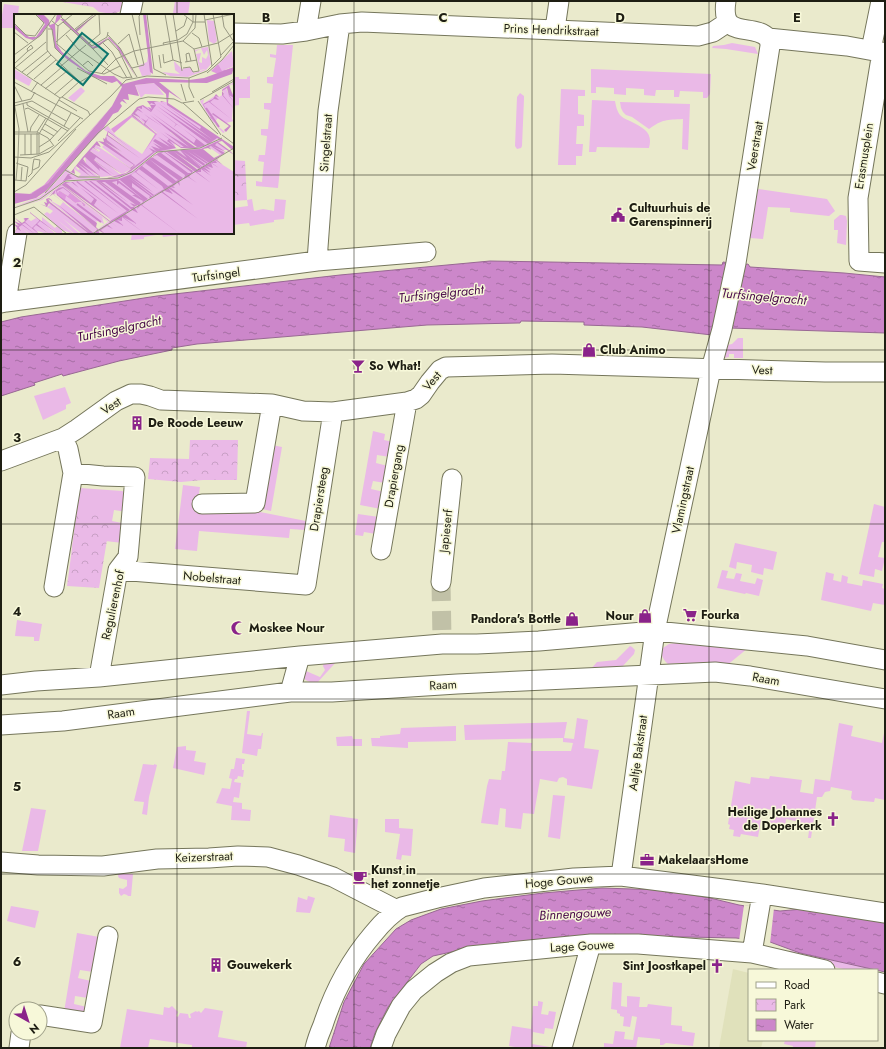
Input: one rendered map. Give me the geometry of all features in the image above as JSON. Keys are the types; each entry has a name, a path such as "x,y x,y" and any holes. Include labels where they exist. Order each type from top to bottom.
{"street":[{"path":"130,14 133,1"},
{"path":"306,31 311,1"},
{"path":"555,30 559,1"},
{"path":"726,1 725,15 728,22 734,27 761,33 768,38 847,46 879,52"},
{"name":"Erasmusplein","path":"881,1 879,52 858,193 859,261 885,263"},
{"name":"Prins Hendrikstraat","path":"234,34 282,34 340,24 362,22 698,36 713,32 728,22"},
{"name":"Singelstraat","path":"317,261 328,111 340,24"},
{"name":"Veerstraat","path":"722,329 737,259 770,46 768,38"},
{"path":"4,303 17,234"},
{"name":"Turfsingel","path":"4,303 317,261 426,252"},
{"name":"Vlamingstraat","path":"655,631 711,369 722,329"},
{"name":"Vest","path":"1,460 63,438 116,401 131,394 141,394 161,400 272,404 303,411 333,412 407,402 416,399 421,395 440,370 446,367 552,364 825,372 885,372"},
{"name":"Drapiergang","path":"381,550 407,402"},
{"path":"202,504 255,503 272,404"},
{"name":"Drapiersteeg","path":"306,585 333,412"},
{"path":"54,587 74,473 68,449 63,438"},
{"name":"Regulierenhof","path":"74,473 135,477 128,557 118,570 99,677"},
{"name":"Japieserf","path":"440,582 452,479"},
{"name":"Nobelstraat","path":"118,570 306,585"},
{"path":"1,685 99,677 442,642 477,644 539,641 655,631 807,646 885,660"},
{"name":"Aaltje Bakstraat","path":"621,876 655,631"},
{"path":"290,692 300,656"},
{"name":"Raam","path":"1,725 63,721 155,708 290,692 332,692 716,672 750,676 885,699"},
{"name":"Keizerstraat","path":"1,862 38,865 103,866 157,859 238,856 268,857 298,865 333,878 397,910"},
{"name":"Hoge Gouwe","path":"315,1048 338,985 366,941 384,921 397,910 402,907 437,898 484,888 574,878 621,876 761,900 885,913"},
{"path":"753,948 761,900"},
{"path":"48,1016 92,1023 108,936"},
{"path":"562,1048 591,944"},
{"name":"Lage Gouwe","path":"381,1048 386,1034 401,1006 414,990 435,972 450,963 469,956 591,944 753,948 822,969"}],"shaded area":[{"path":"733,969 748,973 748,1041 763,1041 761,1048 719,1048"}],"green space":[{"path":"56,1 126,1 124,10 113,14 99,12 93,7"},
{"path":"175,1 190,1 188,14 173,13"},
{"path":"4,4 19,6 18,14 14,14 14,28 1,28"},
{"path":"732,43 755,47 758,54 712,48 713,46"},
{"path":"277,45 293,45 278,188 256,186 256,181 262,182 264,162 258,161 259,155 265,155 267,136 261,135 261,129 268,129 270,110 264,109 264,103 271,103 273,84 267,83 267,77 273,77 276,58 270,57 270,54 276,55"},
{"path":"591,69 711,74 710,94 707,98 703,98 703,92 680,91 679,97 674,97 674,90 656,90 655,96 644,95 644,89 626,88 626,95 614,94 614,88 596,87 596,93 591,93"},
{"path":"250,76 250,98 239,98 239,105 234,106 234,77 239,77 239,79 247,79 247,77"},
{"path":"561,89 585,90 585,96 578,96 578,114 584,115 584,126 577,126 576,144 583,144 582,156 576,156 576,165 558,165"},
{"path":"520,93 524,96 522,146 521,148 517,149 515,146 517,97"},
{"path":"592,100 615,101 621,116 647,132 650,139 649,148 597,147 596,152 589,152"},
{"path":"620,102 690,104 688,150 682,149 683,119 658,123 649,129 632,117 626,115 621,108"},
{"path":"234,160 245,161 247,200 234,201"},
{"path":"758,189 827,199 835,211 829,216 790,212 790,208 768,207 763,239 750,238"},
{"path":"252,199 254,211 263,209 274,211 275,199 286,200 284,219 250,226 249,223 234,225 234,208 248,206 247,200"},
{"path":"840,215 846,216 847,221 846,245 837,243 838,230 834,230 834,220"},
{"path":"132,234 162,234 144,237 144,239 131,240"},
{"path":"162,234 187,234 163,237"},
{"path":"738,338 743,338 743,358 734,358 734,354 729,354 729,357 724,358 727,345 732,344"},
{"path":"65,387 71,403 66,405 66,409 43,420 34,396"},
{"path":"373,431 385,434 384,440 393,442 390,457 377,455 376,463 388,466 385,483 373,481 371,489 384,492 381,509 360,505"},
{"path":"190,440 238,440 237,480 203,480 181,482 148,479 150,458 189,459"},
{"path":"272,445 282,447 271,511 262,509"},
{"path":"183,485 200,487 198,500 200,512 260,512 306,521 305,530 290,529 289,538 199,531 197,551 175,549"},
{"path":"80,488 122,491 126,493 127,512 114,510 112,521 122,523 123,543 105,541 72,548"},
{"path":"874,504 885,507 885,542 882,542 878,557 885,558 882,571 875,569 874,577 859,574"},
{"path":"77,511 111,516 99,588 67,586"},
{"path":"358,514 379,517 376,534 364,532 363,536 355,535"},
{"path":"735,543 777,552 773,570 764,568 763,575 751,572 752,565 737,562 736,569 729,567"},
{"path":"722,570 728,571 726,578 734,579 736,573 742,574 740,581 755,584 757,578 763,580 759,596 717,588"},
{"path":"826,572 834,574 833,580 841,582 842,575 848,577 847,583 862,586 863,580 883,584 882,588 885,589 885,605 873,603 871,611 821,600"},
{"path":"17,620 42,624 39,641 34,641 34,637 15,636"},
{"path":"669,644 753,644 726,666 681,663 668,664 662,657 663,648"},
{"path":"630,646 635,650 634,654 621,668 590,670 597,662 616,660"},
{"path":"337,661 317,683 309,682 302,677 306,671 320,677 325,670 323,666 324,662"},
{"path":"247,711 250,711 247,734 261,736 263,733 261,749 258,749 257,756 242,753"},
{"path":"577,718 588,720 584,748 599,750 592,789 567,785 567,779 563,777 559,778 557,782 540,779 534,814 523,813 521,829 505,827 506,809 500,808 498,825 481,823 489,779 501,780 502,771 505,771 508,742 532,743 531,751 571,751 573,743 563,742 563,738 465,740 464,725 567,722 564,738 574,739"},
{"path":"839,723 853,726 851,736 882,743 885,733 885,800 875,798 874,802 853,800 851,798 852,791 831,787 830,791 825,792 822,797 817,797 811,838 808,838 809,831 799,829 800,822 786,819 785,827 769,824 772,810 763,808 758,837 741,834 740,837 733,836 734,830 729,829 730,825 728,824 735,781 750,784 751,777 769,779 770,776 802,780 800,792 813,794 815,779 830,781"},
{"path":"456,726 456,741 408,742 408,748 372,746 371,738 380,738 380,736 400,734 401,728"},
{"path":"352,736 353,739 362,739 362,746 337,746 336,737"},
{"path":"186,746 186,750 196,751 194,761 206,763 204,775 173,768 177,747"},
{"path":"236,758 245,759 244,764 242,764 242,770 244,770 243,777 238,776 234,782 241,783 239,798 234,797 233,802 242,803 242,809 251,810 250,821 231,820 232,806 216,803 222,788 230,789 232,779 229,778 231,769 234,769"},
{"path":"143,764 157,765 149,797 147,815 142,814 144,802 134,801"},
{"path":"553,795 565,796 560,839 548,837"},
{"path":"31,808 46,810 38,851 22,851"},
{"path":"330,815 358,819 355,853 344,851 345,839 328,837"},
{"path":"385,819 399,819 399,828 413,829 411,856 402,855 401,860 396,859 400,834 385,832"},
{"path":"118,874 133,874 131,896 124,894 121,896 119,893 119,888 123,889 127,886 127,880 119,878"},
{"path":"308,896 315,898 310,913 296,912 298,897 307,900"},
{"path":"11,906 39,911 35,928 7,921"},
{"path":"77,933 99,937 93,972 80,970 78,978 91,981 88,998 75,996 74,1004 87,1007 85,1016 64,1012"},
{"path":"790,950 872,969 843,969 789,956"},
{"path":"613,982 622,983 621,1006 627,1007 627,996 640,997 639,1007 647,1007 648,1004 672,1007 671,1025 682,1026 682,1031 695,1033 693,1046 666,1043 660,1045 660,1039 638,1037 636,1048 604,1048 604,1043 613,1044 615,1031 625,1032 624,1039 633,1040 637,1017 632,1016 630,1027 623,1026 624,1017 617,1013 617,1010 611,1009"},
{"path":"538,1001 543,1002 541,1014 548,1015 549,1011 556,1012 553,1029 545,1028 544,1034 533,1032 532,1044 550,1048 515,1048 509,1046 512,1026 531,1029 533,1006 538,1006"},
{"path":"172,1006 178,1012 176,1016 178,1017 180,1013 188,1014 189,1018 191,1018 190,1014 196,1011 201,1013 205,1008 223,1011 218,1037 247,1042 246,1048 192,1048 192,1045 150,1039 148,1048 120,1048 127,1009 163,1015 164,1007 169,1008"},
{"path":"785,1041 816,1041 815,1048 793,1048 793,1046 784,1044"}],"water":[{"name":"Turfsingelgracht","path":"490,261 722,265 723,262 742,265 748,264 750,267 885,277 885,333 729,328 712,335 642,327 584,325 584,322 521,321 520,323 427,325 197,344 172,348 172,350 119,361 63,376 62,374 1,396 1,322 21,317 157,296 340,275"},
{"name":"Binnengouwe","path":"602,888 662,890 710,898 739,905 780,911 803,909 885,922 885,972 878,970 878,969 872,969 800,953 770,942 736,938 638,936 583,937 483,945 433,956 421,964 388,1007 375,1033 370,1048 329,1048 344,1002 364,964 396,929 411,920 441,909 482,901 543,893"}],"pier":[{"path":"744,905 774,908 770,944 739,941"}],"tunnel":[{"path":"441,582 442,639"}],"place":[{"name":"Cultuurhuis de Garenspinnerij","path":"618,215"},
{"name":"Club Animo","path":"589,350"},
{"name":"So What!","path":"358,366"},
{"name":"De Roode Leeuw","path":"137,423"},
{"name":"Fourka","path":"690,615"},
{"name":"Nour","path":"645,616"},
{"name":"Pandora's Bottle","path":"572,619"},
{"name":"Moskee Nour","path":"238,628"},
{"name":"Heilige Johannes de Doperkerk","path":"833,819"},
{"name":"MakelaarsHome","path":"647,860"},
{"name":"Kunst in het zonnetje","path":"360,877"},
{"name":"Gouwekerk","path":"216,965"},
{"name":"Sint Joostkapel","path":"717,966"}]}
